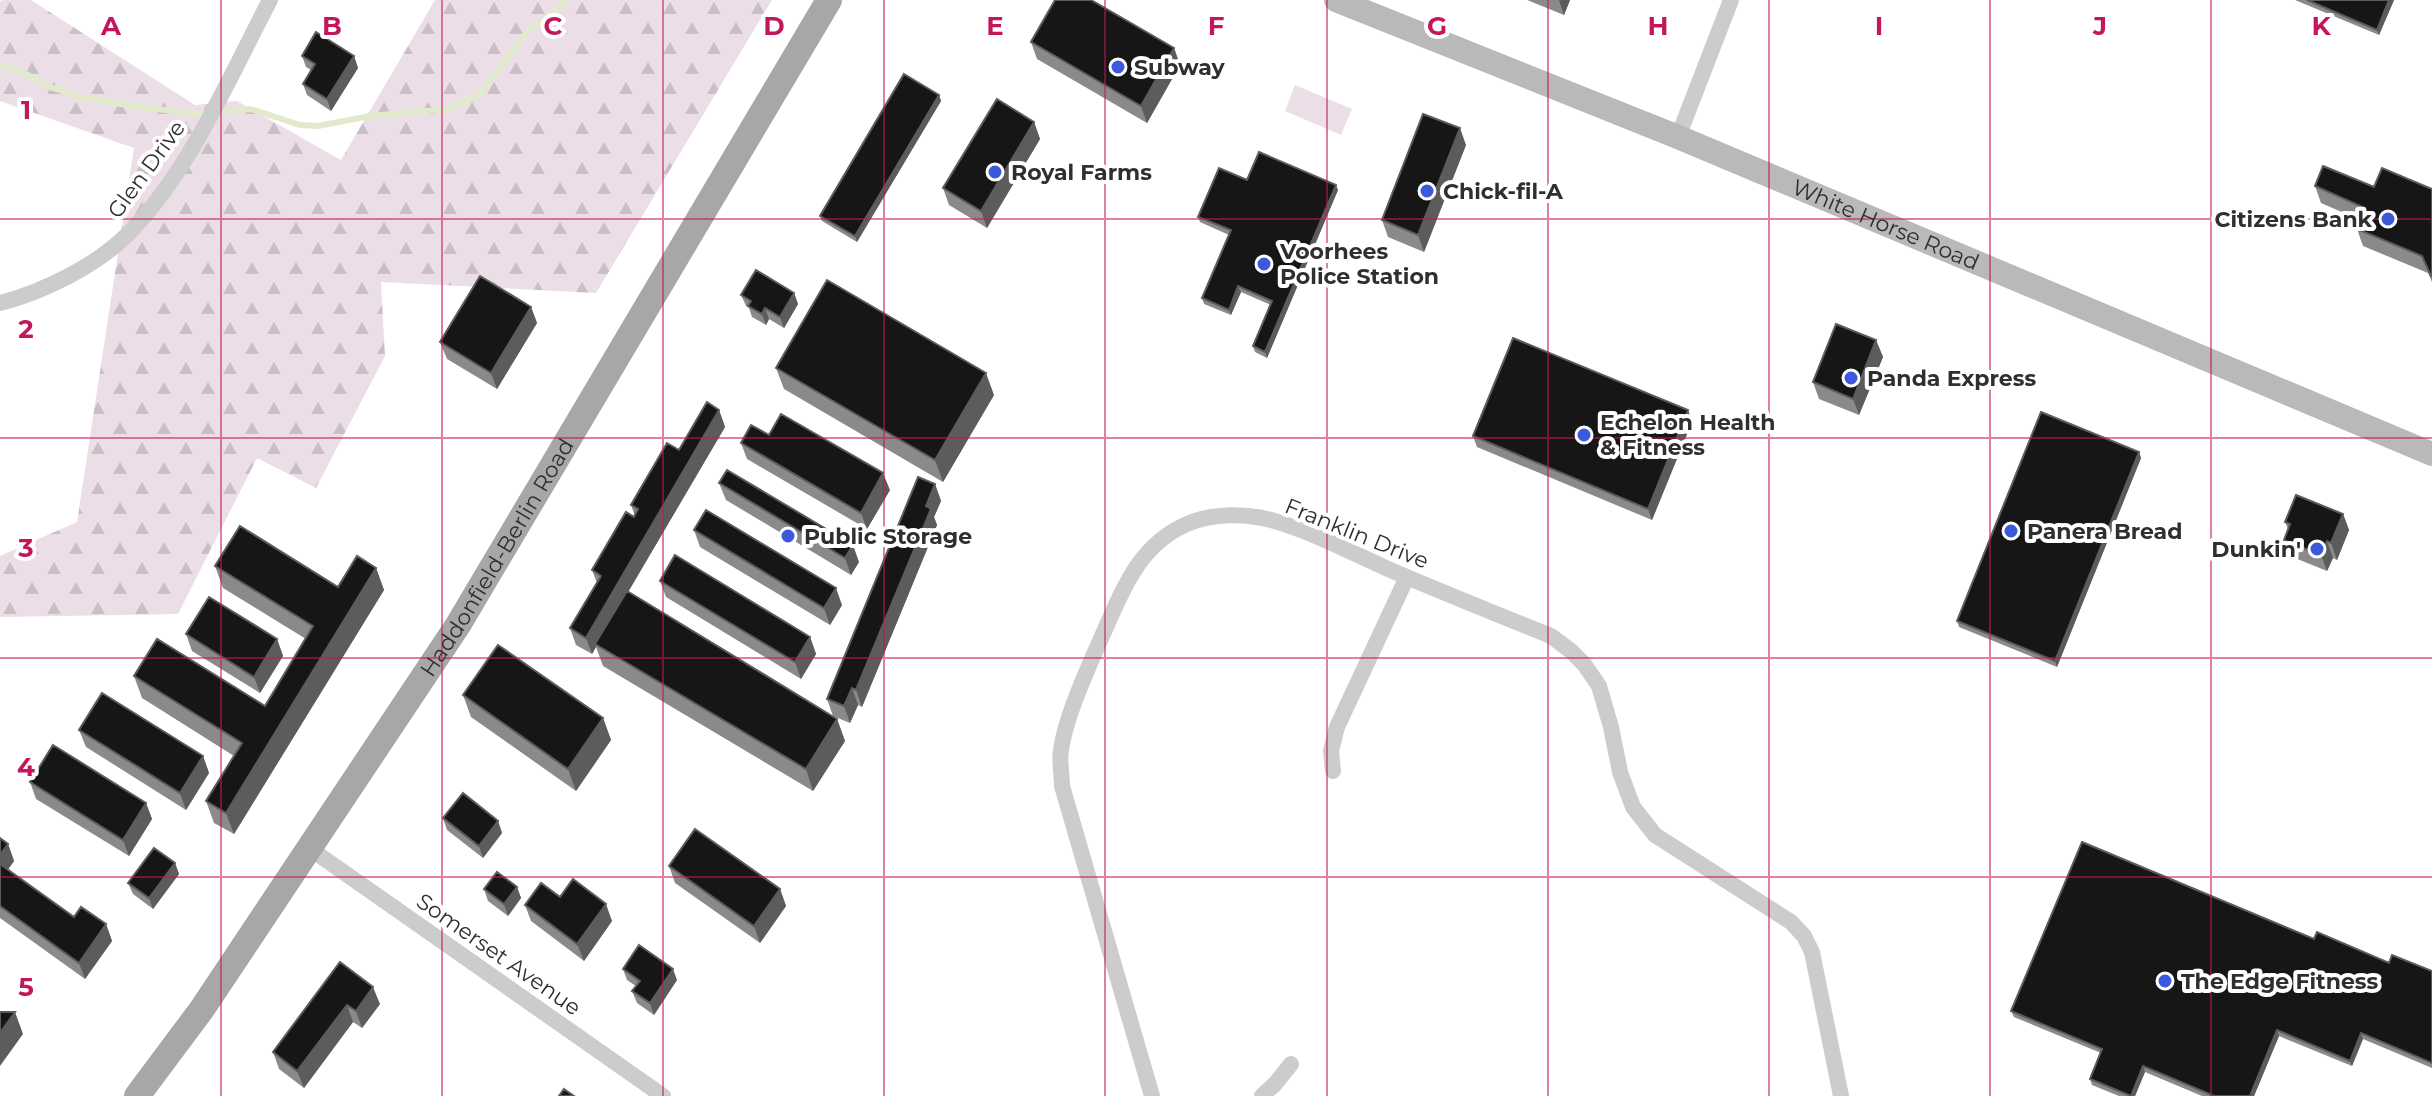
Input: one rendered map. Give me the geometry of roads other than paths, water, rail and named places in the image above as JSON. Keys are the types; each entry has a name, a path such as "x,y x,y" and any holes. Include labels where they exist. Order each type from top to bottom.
{"main road":[{"name":"Haddonfield-Berlin Road","path":"146,1093 458,625 829,0"},
{"name":"White Horse Road","path":"1336,0 1678,137 2432,454"}],"street":[{"name":"Glen Drive","path":"0,303 66,278 128,234 192,148 270,0"},
{"path":"1678,137 1731,0"},
{"name":"Franklin Drive","path":"1152,1096 1062,786 1061,751 1068,721 1127,579 1144,555 1165,536 1187,524 1205,518 1237,515 1270,520 1321,539 1551,636 1571,651 1599,686 1620,772 1633,807 1655,835 1770,907 1804,936 1812,952 1841,1096"},
{"path":"1333,771 1331,751 1337,727 1407,577"},
{"name":"Somerset Avenue","path":"309,848 663,1096"},
{"path":"1262,1096 1291,1064"}],"waterway":[{"path":"0,65 82,97 194,114 251,109 300,125 318,126 370,116 448,109 479,95 527,32 566,0"}],"place":[{"name":"Subway","path":"1118,67"},
{"name":"Royal Farms","path":"995,172"},
{"name":"Chick-fil-A","path":"1427,191"},
{"name":"Citizens Bank","path":"2388,219"},
{"name":"Voorhees Police Station","path":"1264,264"},
{"name":"Panda Express","path":"1851,378"},
{"name":"Echelon Health & Fitness","path":"1584,435"},
{"name":"Panera Bread","path":"2011,531"},
{"name":"Public Storage","path":"788,536"},
{"name":"Dunkin'","path":"2317,549"},
{"name":"The Edge Fitness","path":"2165,981"}]}
